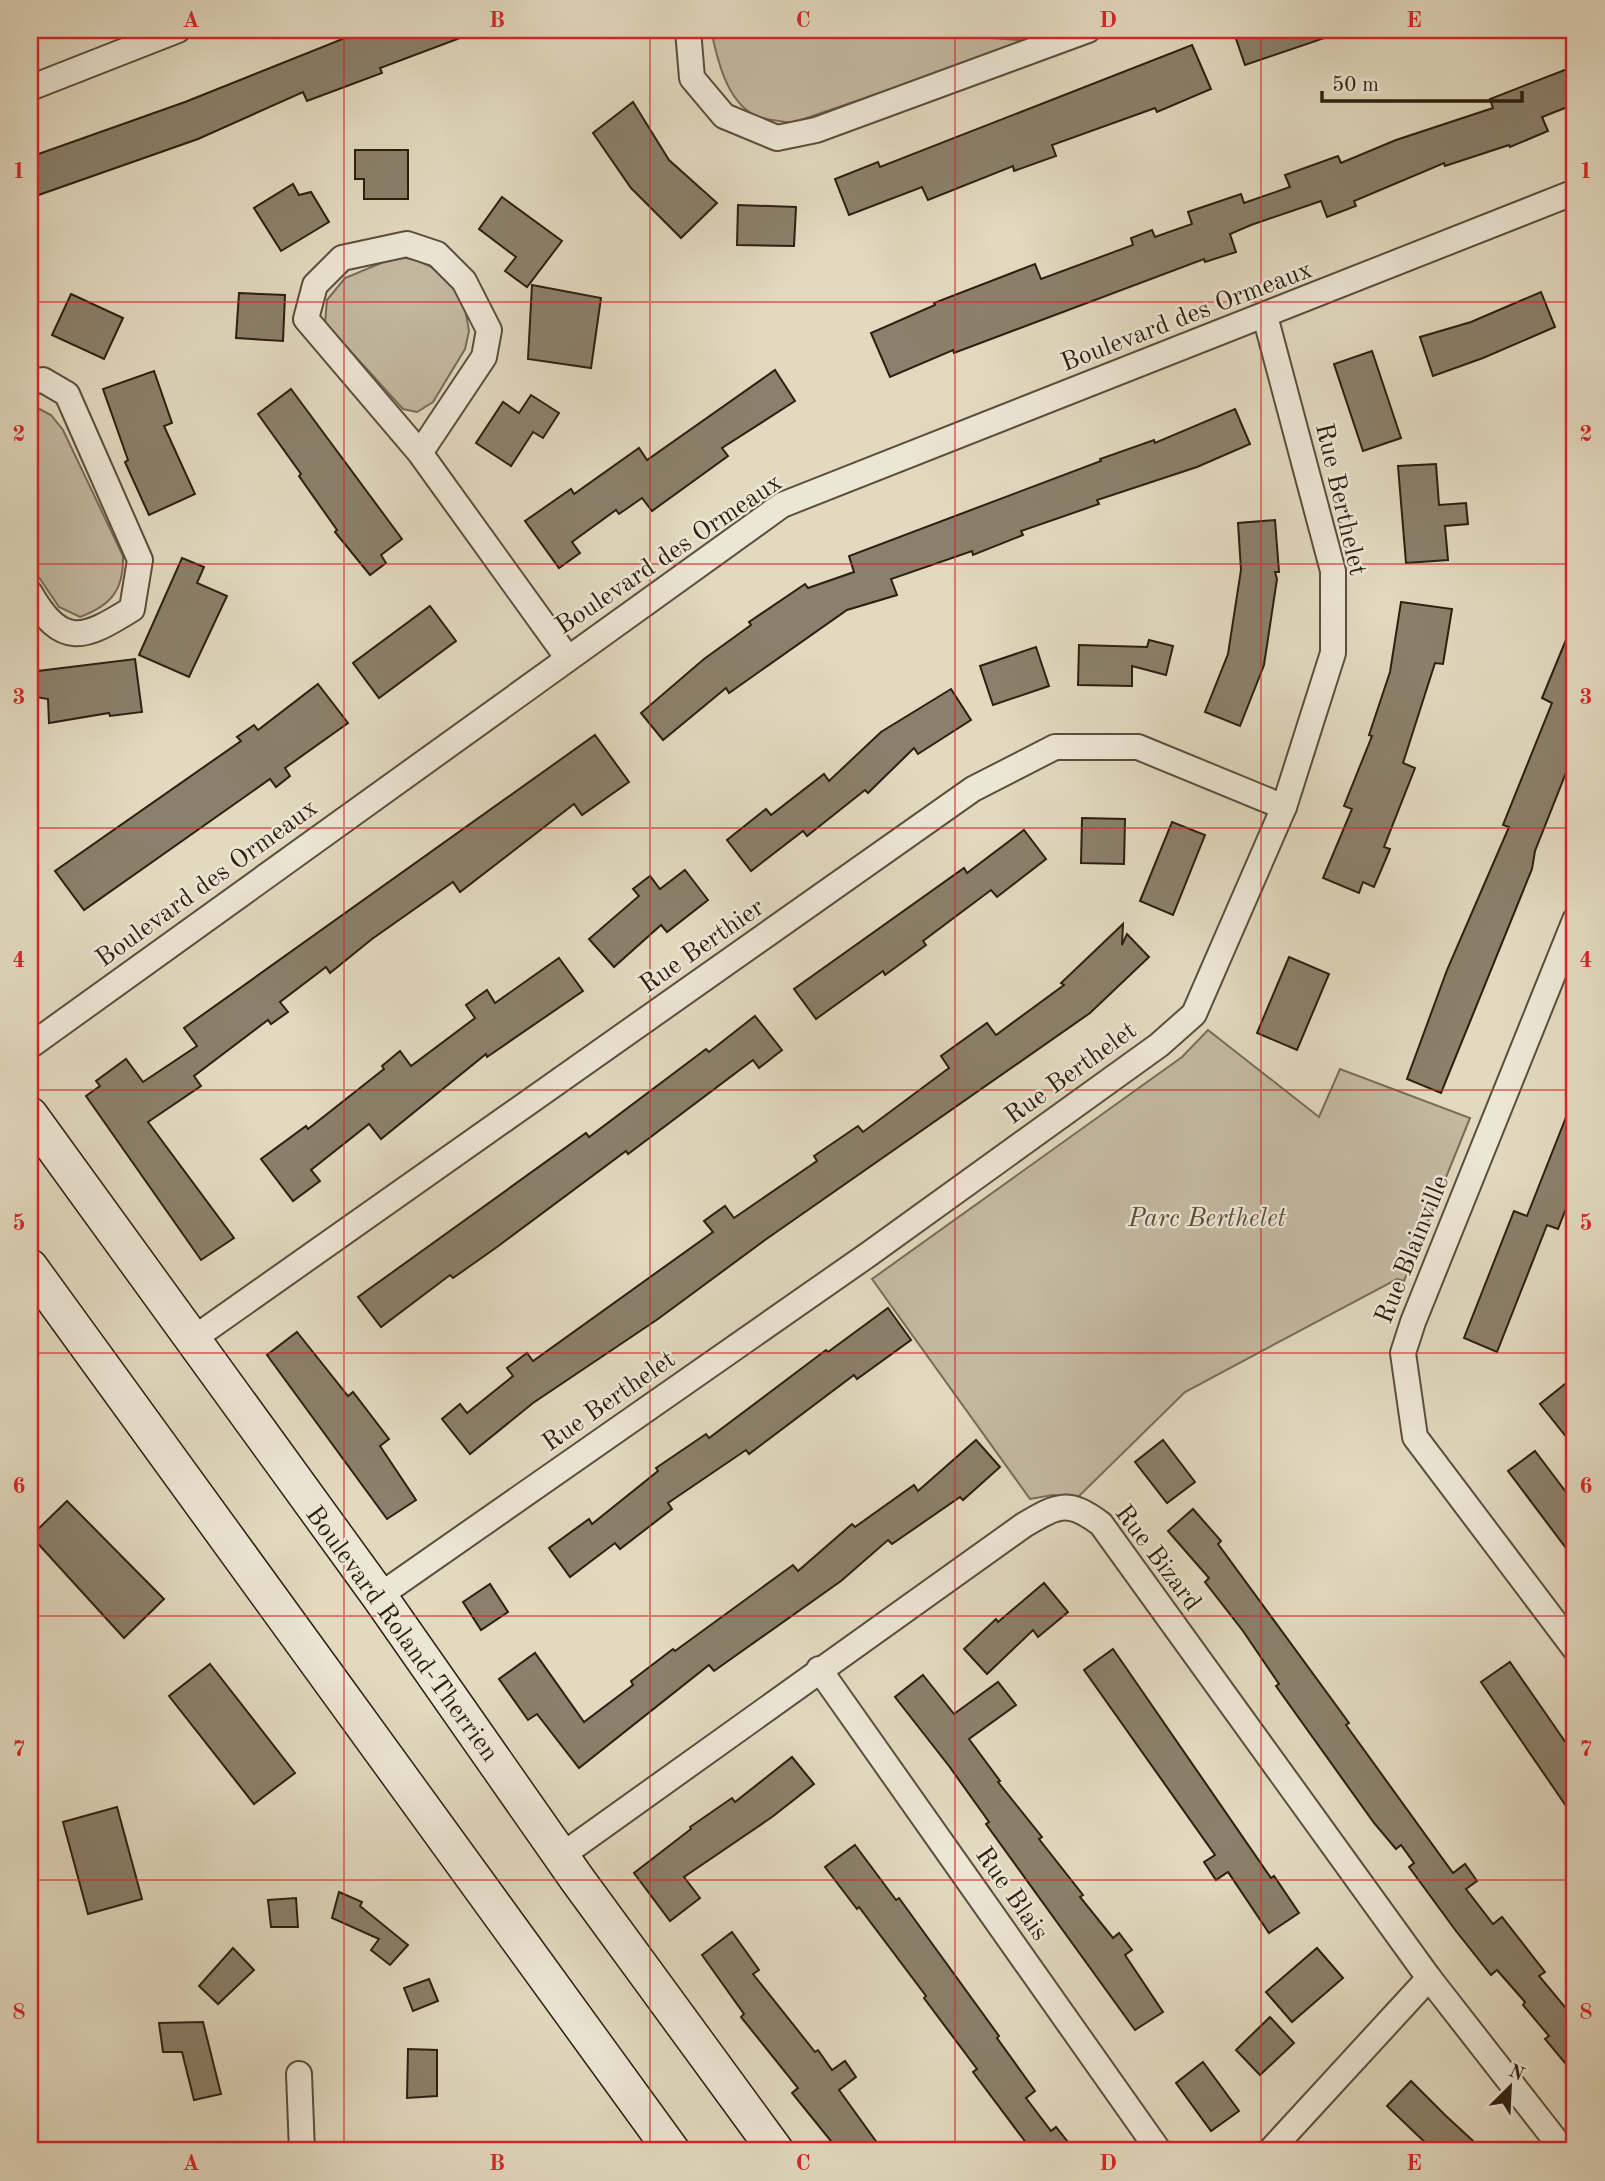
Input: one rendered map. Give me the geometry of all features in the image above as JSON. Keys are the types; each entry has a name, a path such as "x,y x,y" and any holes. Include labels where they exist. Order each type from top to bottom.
{"main road":[{"name":"Boulevard Roland-Therrien","path":"30,1115 191,1341 379,1596 561,1856 776,2151"},
{"path":"30,1266 672,2151"}],"street":[{"path":"30,88 178,30"},
{"path":"688,30 692,78 724,116 777,138 816,130 1088,30"},
{"name":"Boulevard des Ormeaux","path":"30,1046 567,657 782,505 1575,192"},
{"path":"420,453 484,357 489,330 464,281 437,254 407,244 342,258 314,285 306,319 420,453 567,657"},
{"name":"Rue Berthelet","path":"379,1596 869,1254 1159,1045 1194,1014 1284,807 1333,653 1333,571 1265,316"},
{"path":"30,382 43,380 67,394 140,560 132,609 97,631 71,633 46,621 30,593"},
{"name":"Rue Berthier","path":"191,1341 973,789 1055,747 1138,747 1284,807"},
{"name":"Rue Blainville","path":"1575,920 1412,1322 1403,1353 1415,1437 1575,1649"},
{"name":"Rue Bizard","path":"561,1856 819,1669 1032,1520 1050,1510 1068,1505 1085,1512 1101,1524 1429,1978 1564,2151"},
{"name":"Rue Blais","path":"819,1669 1159,2151"},
{"path":"1270,2151 1429,1978"},
{"path":"299,2074 302,2151"}],"green space":[{"path":"711,30 886,30 1031,41 792,123 754,115 736,99 724,77"},
{"path":"398,256 443,272 464,303 469,331 465,349 433,402 417,412 403,409 325,323 327,300 345,278"},
{"path":"30,404 51,415 63,430 123,556 121,578 114,594 100,607 80,617 59,607 30,564"},
{"name":"Parc Berthelet","path":"1208,1030 1319,1117 1340,1069 1470,1118 1404,1281 1397,1279 1185,1392 1077,1498 1053,1495 1030,1499 872,1279 1182,1057"}],"building":[{"path":"365,30 476,32 380,68 382,73 307,101 303,92 198,139 30,198 30,157 185,102"},
{"path":"1233,30 1339,30 1339,33 1245,65"},
{"path":"1192,45 1211,89 1157,112 1155,108 1052,145 1056,156 1014,171 1013,166 928,200 922,187 849,215 835,179 878,162 880,167"},
{"path":"1575,66 1575,104 1542,117 1548,131 1510,147 1509,145 1445,166 1444,163 1354,201 1356,206 1327,217 1321,201 1251,225 1230,234 1236,252 1205,262 1204,259 954,353 953,350 890,377 871,333 935,305 934,303 1035,264 1041,279 1133,245 1131,238 1152,230 1155,237 1192,224 1188,212 1241,194 1244,203 1290,187 1285,175 1338,156 1341,163 1396,140 1493,108 1490,99"},
{"path":"633,102 669,160 717,203 681,238 631,188 593,133"},
{"path":"355,150 408,150 408,199 364,199 364,179 355,179"},
{"path":"293,184 299,195 311,192 329,222 281,251 254,208"},
{"path":"502,197 562,241 527,287 505,271 516,257 479,229"},
{"path":"738,205 796,207 794,246 737,245"},
{"path":"532,285 601,298 591,368 528,359"},
{"path":"1541,292 1555,327 1433,376 1420,337 1471,322"},
{"path":"239,293 285,295 283,341 236,338"},
{"path":"71,294 123,318 104,359 52,335"},
{"path":"1372,351 1401,438 1363,451 1334,364"},
{"path":"775,370 795,401 722,448 728,456 652,511 642,498 619,514 616,510 572,542 580,553 559,568 525,521 571,489 574,494 639,448 647,460"},
{"path":"154,371 172,423 164,426 195,494 149,515 125,462 128,460 103,389"},
{"path":"291,389 402,539 381,555 386,563 370,575 335,532 337,530 299,476 301,474 258,414"},
{"path":"531,395 559,413 543,438 533,432 511,466 476,443 503,402 519,413"},
{"path":"1235,409 1250,444 1197,467 1097,500 1099,504 1021,531 1023,535 973,555 972,551 891,579 897,595 847,610 729,693 726,688 663,740 641,713 704,659 751,625 749,622 805,584 808,588 854,572 849,556 1101,461 1100,459 1154,440 1155,443"},
{"path":"1436,464 1439,505 1466,503 1468,524 1445,526 1448,560 1406,563 1398,466"},
{"path":"1275,520 1279,572 1275,572 1277,579 1264,665 1240,726 1205,712 1228,654 1241,570 1238,523"},
{"path":"182,558 204,567 197,583 227,596 189,677 139,655"},
{"path":"1401,602 1452,609 1443,664 1435,663 1403,763 1415,768 1384,847 1390,849 1374,887 1363,882 1359,893 1323,878 1352,809 1344,806 1372,736 1369,735 1390,672"},
{"path":"430,606 456,641 379,698 353,663"},
{"path":"1575,618 1575,750 1535,851 1532,869 1441,1093 1407,1079 1447,970 1509,827 1503,825 1552,703 1542,698"},
{"path":"1149,640 1173,646 1166,675 1132,666 1132,686 1078,685 1079,645 1147,647"},
{"path":"1036,647 1049,686 993,705 980,666"},
{"path":"135,659 142,712 110,716 109,713 49,723 48,699 30,696 30,672"},
{"path":"318,684 348,723 285,768 290,776 276,787 270,779 84,910 55,871 241,741 237,737 254,725 258,730"},
{"path":"951,689 971,720 918,754 914,748 868,793 865,790 807,836 803,831 751,871 727,840 766,809 771,815 824,774 829,781 881,732"},
{"path":"595,735 629,782 582,815 574,804 460,892 453,882 372,939 330,973 326,967 280,1002 288,1012 271,1024 268,1020 194,1076 201,1086 148,1122 234,1238 201,1260 86,1096 100,1086 96,1081 126,1059 143,1082 197,1046 184,1028"},
{"path":"1082,818 1125,819 1124,864 1081,863"},
{"path":"1172,822 1205,835 1173,915 1140,901"},
{"path":"1024,830 1046,859 997,897 991,890 923,941 926,945 885,975 883,971 816,1019 794,989 964,868 967,873"},
{"path":"685,870 708,900 667,932 661,925 614,967 589,939 639,896 633,889 650,876 660,889"},
{"path":"1123,924 1122,945 1127,934 1149,957 1090,1013 765,1240 658,1319 533,1403 470,1454 442,1419 460,1404 467,1413 513,1376 507,1368 527,1353 533,1361 713,1232 704,1221 725,1206 734,1218 817,1161 814,1156 858,1126 863,1132 949,1068 941,1056 987,1023 996,1035 1064,985 1061,983"},
{"path":"1289,957 1329,974 1297,1050 1257,1033"},
{"path":"559,958 583,991 487,1057 486,1054 381,1139 369,1124 311,1170 320,1181 293,1201 261,1159 306,1126 308,1129 384,1069 382,1066 400,1051 411,1066 475,1018 466,1005 487,990 495,1003"},
{"path":"755,1016 782,1050 759,1068 753,1060 628,1154 626,1151 497,1247 453,1278 450,1275 381,1327 358,1297 586,1133 589,1137 706,1049 709,1052"},
{"path":"1574,1097 1575,1185 1558,1229 1547,1225 1497,1352 1464,1338 1514,1211 1527,1216"},
{"path":"888,1308 911,1340 857,1379 854,1375 749,1454 746,1450 668,1503 672,1509 620,1549 615,1543 570,1577 549,1548 589,1519 592,1524 658,1471 656,1468 706,1434 709,1438 826,1350 828,1352"},
{"path":"297,1332 348,1396 353,1392 389,1439 380,1446 416,1500 387,1519 267,1355"},
{"path":"1575,1376 1575,1448 1540,1404"},
{"path":"976,1440 1000,1467 963,1500 960,1497 892,1544 888,1540 841,1581 714,1671 709,1665 579,1768 537,1714 528,1720 499,1679 535,1653 584,1722 633,1685 631,1681 673,1649 675,1651 793,1565 798,1571 852,1524 855,1527 914,1485 918,1491"},
{"path":"1163,1440 1195,1482 1167,1503 1135,1462"},
{"path":"1535,1451 1575,1504 1575,1560 1508,1471"},
{"path":"67,1501 164,1599 124,1638 31,1536"},
{"path":"1193,1509 1221,1541 1218,1544 1349,1723 1346,1725 1453,1873 1465,1864 1477,1881 1466,1889 1493,1924 1502,1917 1545,1972 1539,1976 1575,2019 1575,2075 1545,2039 1549,2036 1523,2005 1525,2002 1497,1970 1491,1975 1456,1931 1409,1867 1414,1863 1401,1845 1396,1849 1374,1823 1276,1686 1279,1684 1243,1631 1205,1582 1209,1578 1168,1531"},
{"path":"1044,1583 1068,1612 1038,1637 1033,1630 987,1674 964,1649 996,1619 998,1622"},
{"path":"490,1584 508,1612 481,1630 463,1602"},
{"path":"1113,1649 1271,1878 1274,1876 1299,1913 1269,1933 1228,1872 1216,1880 1204,1862 1215,1855 1084,1670"},
{"path":"1510,1662 1575,1756 1575,1819 1481,1682"},
{"path":"210,1664 295,1773 254,1804 169,1696"},
{"path":"923,1675 954,1714 998,1682 1016,1705 969,1739 1000,1781 998,1782 1042,1837 1039,1839 1083,1895 1080,1897 1113,1938 1119,1933 1132,1950 1125,1955 1163,2012 1135,2030 986,1824 989,1822 949,1766 895,1697"},
{"path":"792,1757 814,1784 772,1817 684,1877 700,1898 670,1921 634,1873 691,1829 690,1827 732,1798 735,1802"},
{"path":"117,1807 142,1899 88,1914 63,1822"},
{"path":"855,1845 896,1900 899,1898 999,2036 997,2038 1035,2091 1026,2098 1051,2131 1056,2127 1075,2151 1025,2151 1030,2148 973,2072 977,2069 924,1998 926,1996 859,1907 857,1909 825,1867"},
{"path":"339,1892 362,1902 360,1906 408,1945 390,1965 371,1950 379,1939 332,1918"},
{"path":"296,1898 298,1927 271,1927 268,1900"},
{"path":"732,1932 759,1970 753,1974 815,2052 818,2050 832,2070 845,2061 856,2077 839,2090 883,2151 839,2151 792,2093 798,2088 741,2017 744,2014 702,1955"},
{"path":"233,1948 254,1970 218,2004 199,1986"},
{"path":"1317,1948 1343,1978 1292,2022 1266,1992"},
{"path":"429,1979 438,2001 413,2011 404,1988"},
{"path":"1270,2017 1294,2043 1260,2075 1236,2050"},
{"path":"203,2022 221,2094 194,2100 182,2052 163,2052 159,2023"},
{"path":"408,2049 437,2050 437,2096 407,2098"},
{"path":"1203,2062 1239,2111 1211,2131 1176,2083"},
{"path":"1411,2081 1484,2151 1434,2151 1387,2106"}]}
